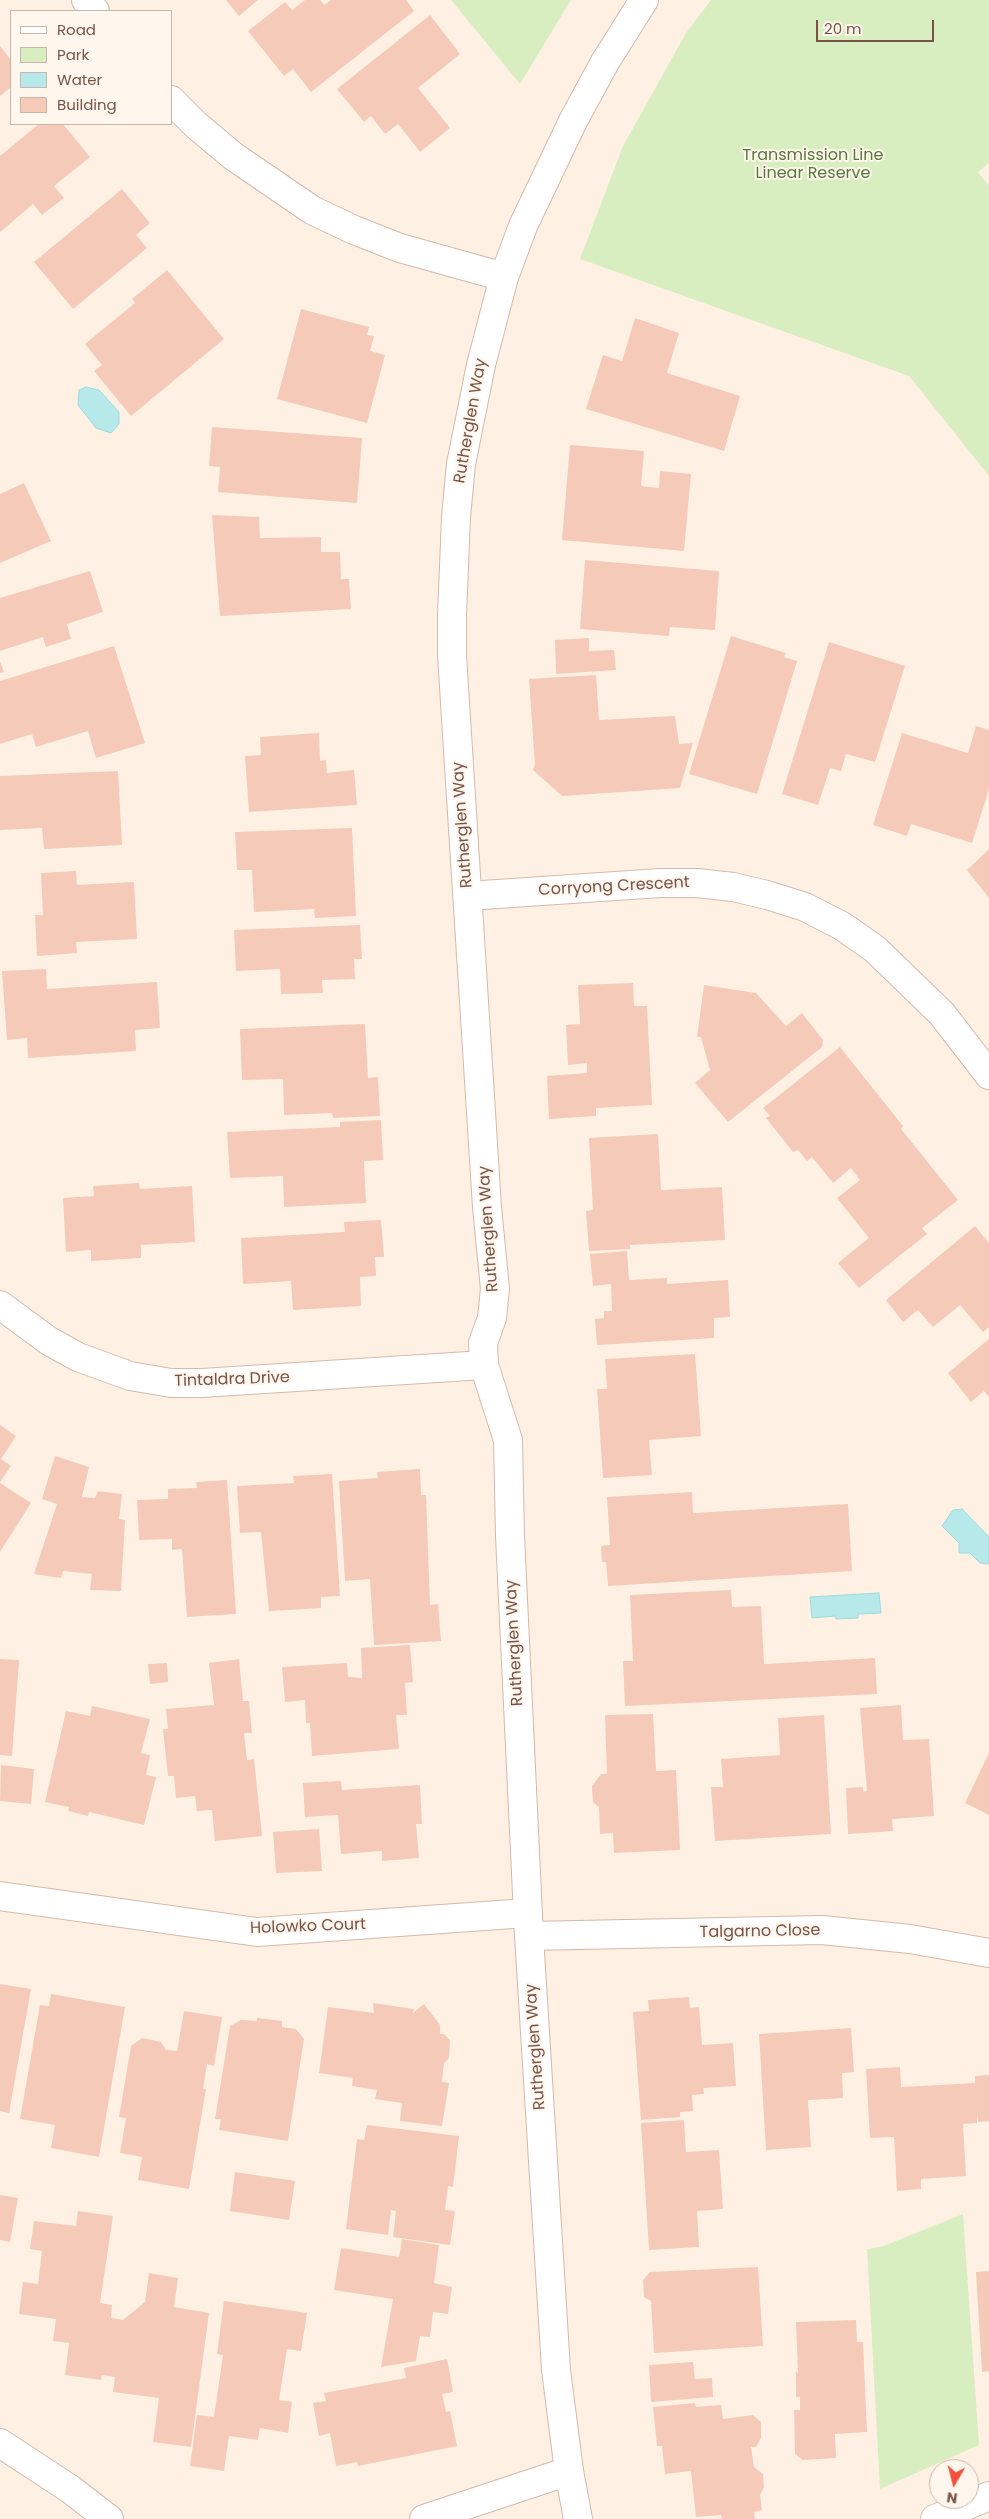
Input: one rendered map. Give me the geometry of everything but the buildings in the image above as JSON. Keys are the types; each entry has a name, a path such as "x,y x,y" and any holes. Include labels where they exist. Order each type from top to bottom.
{"street":[{"path":"86,0 94,10"},
{"name":"Rutherglen Way","path":"578,2519 569,2471 556,2370 528,1925 510,1536 508,1440 484,1366 483,1343 492,1318 495,1289 487,1207 452,655 456,517 461,464 472,407 504,278 541,186 573,121 604,62 644,0"},
{"path":"172,101 196,125 233,156 312,210 354,230 400,248 504,278"},
{"name":"Corryong Crescent","path":"468,896 660,883 698,883 733,887 767,894 805,907 842,926 889,961 942,1014 989,1075"},
{"name":"Tintaldra Drive","path":"0,1305 49,1341 78,1357 130,1376 171,1383 202,1383 484,1366"},
{"name":"Holowko Court","path":"0,1896 257,1932 528,1925"},
{"name":"Talgarno Close","path":"528,1925 822,1930 910,1939 989,1953"},
{"path":"0,2443 70,2489 109,2519"},
{"path":"424,2519 569,2471"},
{"path":"935,2519 989,2496"}],"green space":[{"path":"451,0 571,0 520,84"},
{"name":"Transmission Line Linear Reserve","path":"711,0 989,0 989,163 978,172 989,186 989,476 909,376 580,259 623,146 686,33"},
{"path":"963,2214 979,2445 948,2459 929,2459 929,2467 880,2489 867,2249 881,2247"}],"water":[{"path":"86,387 99,390 119,412 119,424 111,433 96,428 78,405 79,390"},
{"path":"962,1509 989,1537 989,1564 980,1563 970,1553 959,1553 959,1543 942,1526 953,1510"},
{"path":"879,1593 881,1613 858,1614 858,1618 836,1619 835,1616 812,1618 810,1597"}]}
